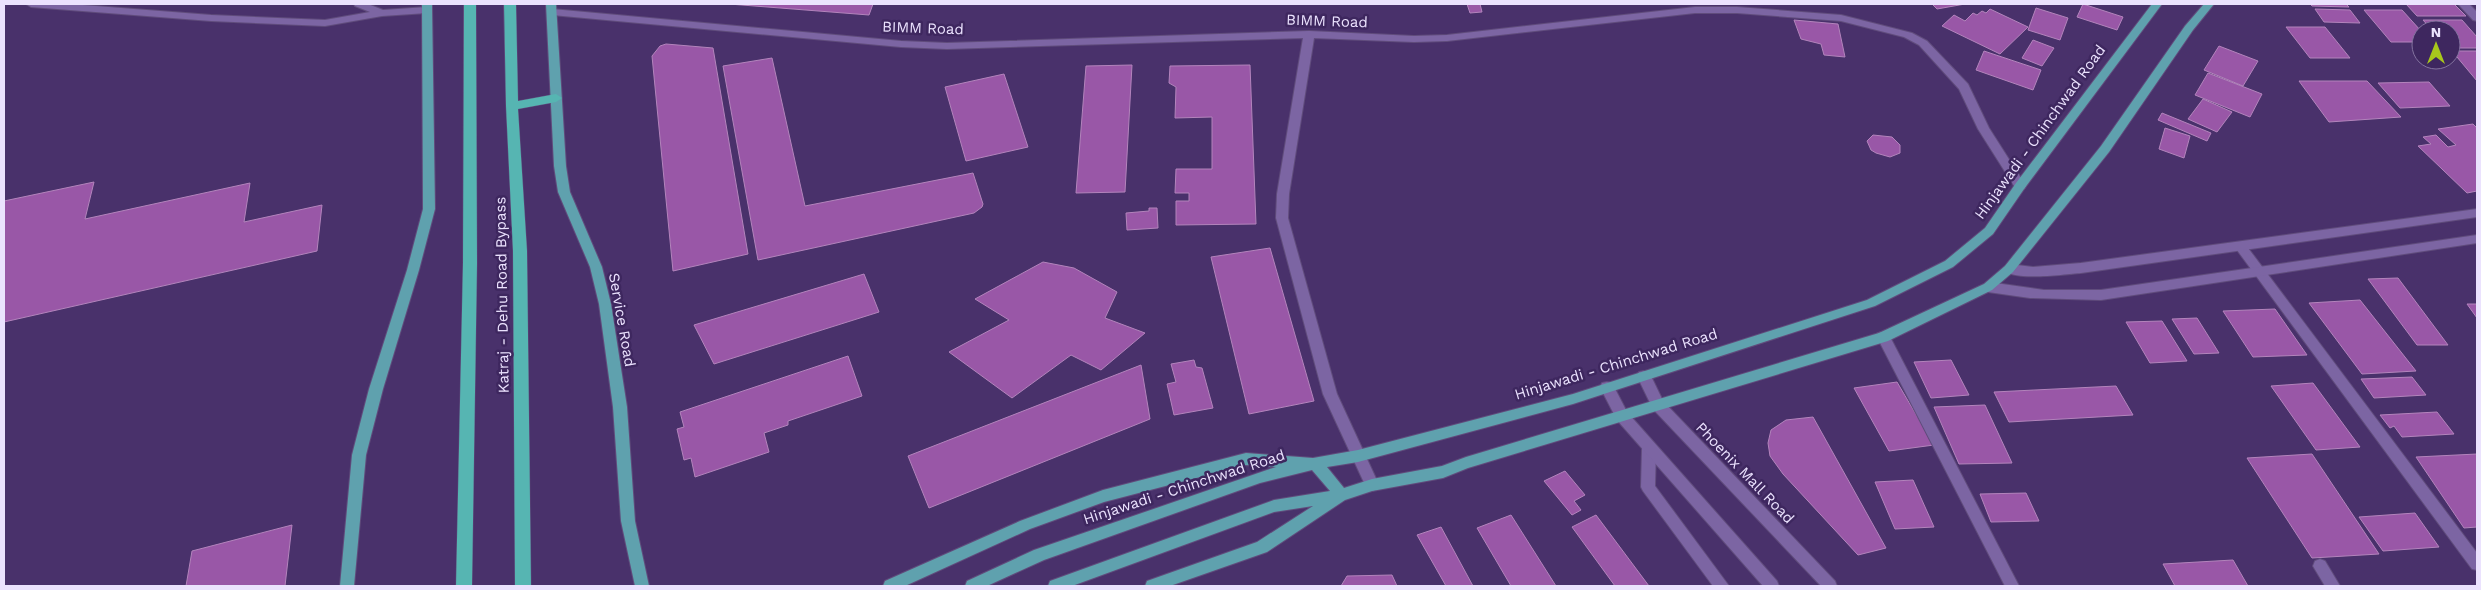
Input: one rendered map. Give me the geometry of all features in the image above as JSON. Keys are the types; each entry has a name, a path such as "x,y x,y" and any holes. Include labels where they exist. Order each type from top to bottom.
{"highway":[{"name":"Katraj - Dehu Road Bypass","path":"464,586 470,263 470,4"},
{"name":"Katraj - Dehu Road Bypass","path":"510,4 512,106 520,251 523,586"},
{"path":"512,106 556,98"}],"main road":[{"name":"Hinjawadi - Chinchwad Road","path":"972,586 1039,555 1116,526 1260,477 1313,464 1358,456 1572,399 1879,299 1948,264 1989,231 2020,186 2157,4"},
{"path":"1055,586 1274,506 1341,495 1372,485 1443,472 1466,463 1883,337 1988,287 2009,269 2104,149 2189,28 2209,4"},
{"path":"347,586 359,455 376,389 413,270 428,209 427,7"},
{"name":"Service Road","path":"551,8 560,166 564,192 585,235 596,267 605,304 620,407 628,521 642,586"},
{"path":"890,586 1026,525 1103,496 1246,459 1313,464 1320,468 1341,495"},
{"path":"1152,586 1262,547 1341,495"}],"street":[{"path":"31,4 211,18 325,23 427,7"},
{"path":"359,4 382,13"},
{"path":"2463,4 2477,18"},
{"name":"BIMM Road","path":"551,8 901,44 947,46 1309,34 1414,40 1447,38 1695,10 1737,10 1842,18 1908,35 1923,42 1964,87 1984,129 2020,186"},
{"path":"1309,34 1283,194 1282,218 1330,394 1372,485"},
{"path":"2009,269 2033,272 2081,268 2242,247 2477,212"},
{"path":"1988,287 2026,294 2059,296 2101,295 2477,239"},
{"path":"2242,247 2477,564"},
{"path":"1883,337 2012,586"},
{"name":"Phoenix Mall Road","path":"1644,376 1658,405 1830,586"},
{"path":"1607,387 1622,416 1772,586"},
{"path":"1649,448 1648,487 1722,586"},
{"path":"2320,566 2333,586"}],"building":[{"path":"729,4 873,4 869,15"},
{"path":"1467,4 1480,4 1482,12 1470,13"},
{"path":"1932,4 1965,4 1937,9"},
{"path":"2083,4 2123,17 2117,30 2077,17"},
{"path":"2310,4 2346,4 2349,7 2312,6"},
{"path":"2406,4 2454,4 2466,16 2417,16"},
{"path":"2036,8 2068,18 2060,40 2028,30"},
{"path":"1990,9 2028,27 2000,54 1942,26 1954,15 1965,21 1973,13 1977,15 1982,11 1986,13"},
{"path":"2315,9 2350,10 2360,23 2324,22"},
{"path":"2364,10 2402,10 2411,20 2411,42 2391,42"},
{"path":"1794,20 1838,24 1845,57 1824,55 1821,44 1801,39"},
{"path":"2461,20 2477,37 2477,48 2461,48"},
{"path":"2286,27 2325,27 2350,58 2310,58"},
{"path":"2033,40 2054,48 2042,66 2022,58"},
{"path":"666,44 713,48 748,254 673,271 652,56 660,46"},
{"path":"2219,46 2258,61 2243,86 2204,70"},
{"path":"1984,51 2041,70 2033,90 1976,70"},
{"path":"2461,51 2477,51 2477,81 2461,62"},
{"path":"772,58 805,206 973,173 983,204 982,207 974,213 758,260 723,66"},
{"path":"1132,65 1125,192 1076,193 1086,66"},
{"path":"1250,65 1256,224 1176,225 1176,201 1189,201 1189,193 1175,193 1176,169 1212,169 1212,117 1175,118 1176,87 1169,83 1170,66"},
{"path":"2208,73 2262,94 2250,117 2195,95"},
{"path":"1004,74 1028,147 966,161 945,87"},
{"path":"2299,81 2367,81 2401,117 2329,122"},
{"path":"2429,82 2450,106 2400,108 2378,83"},
{"path":"2203,99 2232,112 2217,132 2188,119"},
{"path":"2162,113 2211,133 2207,141 2158,120"},
{"path":"2473,124 2477,128 2477,191 2467,193 2418,146 2431,144 2423,137 2436,135 2448,147 2456,145 2438,129"},
{"path":"2165,128 2190,136 2184,158 2159,149"},
{"path":"1873,135 1892,137 1900,145 1900,153 1890,157 1871,150 1867,141"},
{"path":"94,182 85,219 250,183 244,222 322,205 317,251 4,322 4,201"},
{"path":"1149,208 1157,208 1158,228 1127,230 1126,213 1149,211"},
{"path":"1270,248 1314,401 1249,414 1211,257"},
{"path":"1043,262 1074,268 1117,292 1105,318 1145,333 1101,370 1071,355 1012,398 949,352 1009,320 975,299"},
{"path":"864,274 879,312 714,364 694,325"},
{"path":"2398,278 2448,345 2417,345 2368,279"},
{"path":"2360,300 2416,371 2362,374 2309,303"},
{"path":"2467,304 2477,304 2477,318"},
{"path":"2275,309 2307,355 2253,357 2223,311"},
{"path":"2197,318 2219,353 2194,354 2172,319"},
{"path":"2162,321 2187,361 2150,363 2126,322"},
{"path":"848,356 862,396 788,421 788,425 764,433 769,452 695,477 691,458 684,460 677,429 684,427 680,412"},
{"path":"1194,360 1196,367 1202,368 1213,408 1174,415 1167,384 1176,382 1171,364"},
{"path":"1951,360 1969,395 1931,398 1914,362"},
{"path":"1141,365 1150,419 929,508 908,456"},
{"path":"2412,377 2426,395 2374,398 2361,379"},
{"path":"1897,382 1934,445 1889,451 1854,388"},
{"path":"2313,383 2360,447 2316,450 2271,386"},
{"path":"2116,386 2133,415 2009,422 1994,392"},
{"path":"1985,405 2012,463 1959,464 1934,407"},
{"path":"2437,412 2454,434 2402,437 2394,426 2390,428 2380,415"},
{"path":"1813,417 1886,548 1858,555 1783,474 1770,456 1768,443 1771,430 1786,420"},
{"path":"2312,454 2379,554 2312,558 2247,458"},
{"path":"2477,454 2477,527 2464,528 2416,457"},
{"path":"1565,471 1585,495 1574,501 1581,510 1572,515 1544,481"},
{"path":"1913,480 1934,527 1895,529 1875,482"},
{"path":"2026,493 2039,521 1991,522 1980,494"},
{"path":"2415,513 2439,547 2383,551 2359,517"},
{"path":"1511,515 1556,586 1511,586 1477,528"},
{"path":"1596,515 1649,586 1615,586 1572,527"},
{"path":"292,525 285,586 186,586 192,551"},
{"path":"1441,527 1473,586 1446,586 1417,535"},
{"path":"2233,560 2248,586 2175,586 2163,564"},
{"path":"1392,575 1397,586 1341,586 1347,576"}]}
